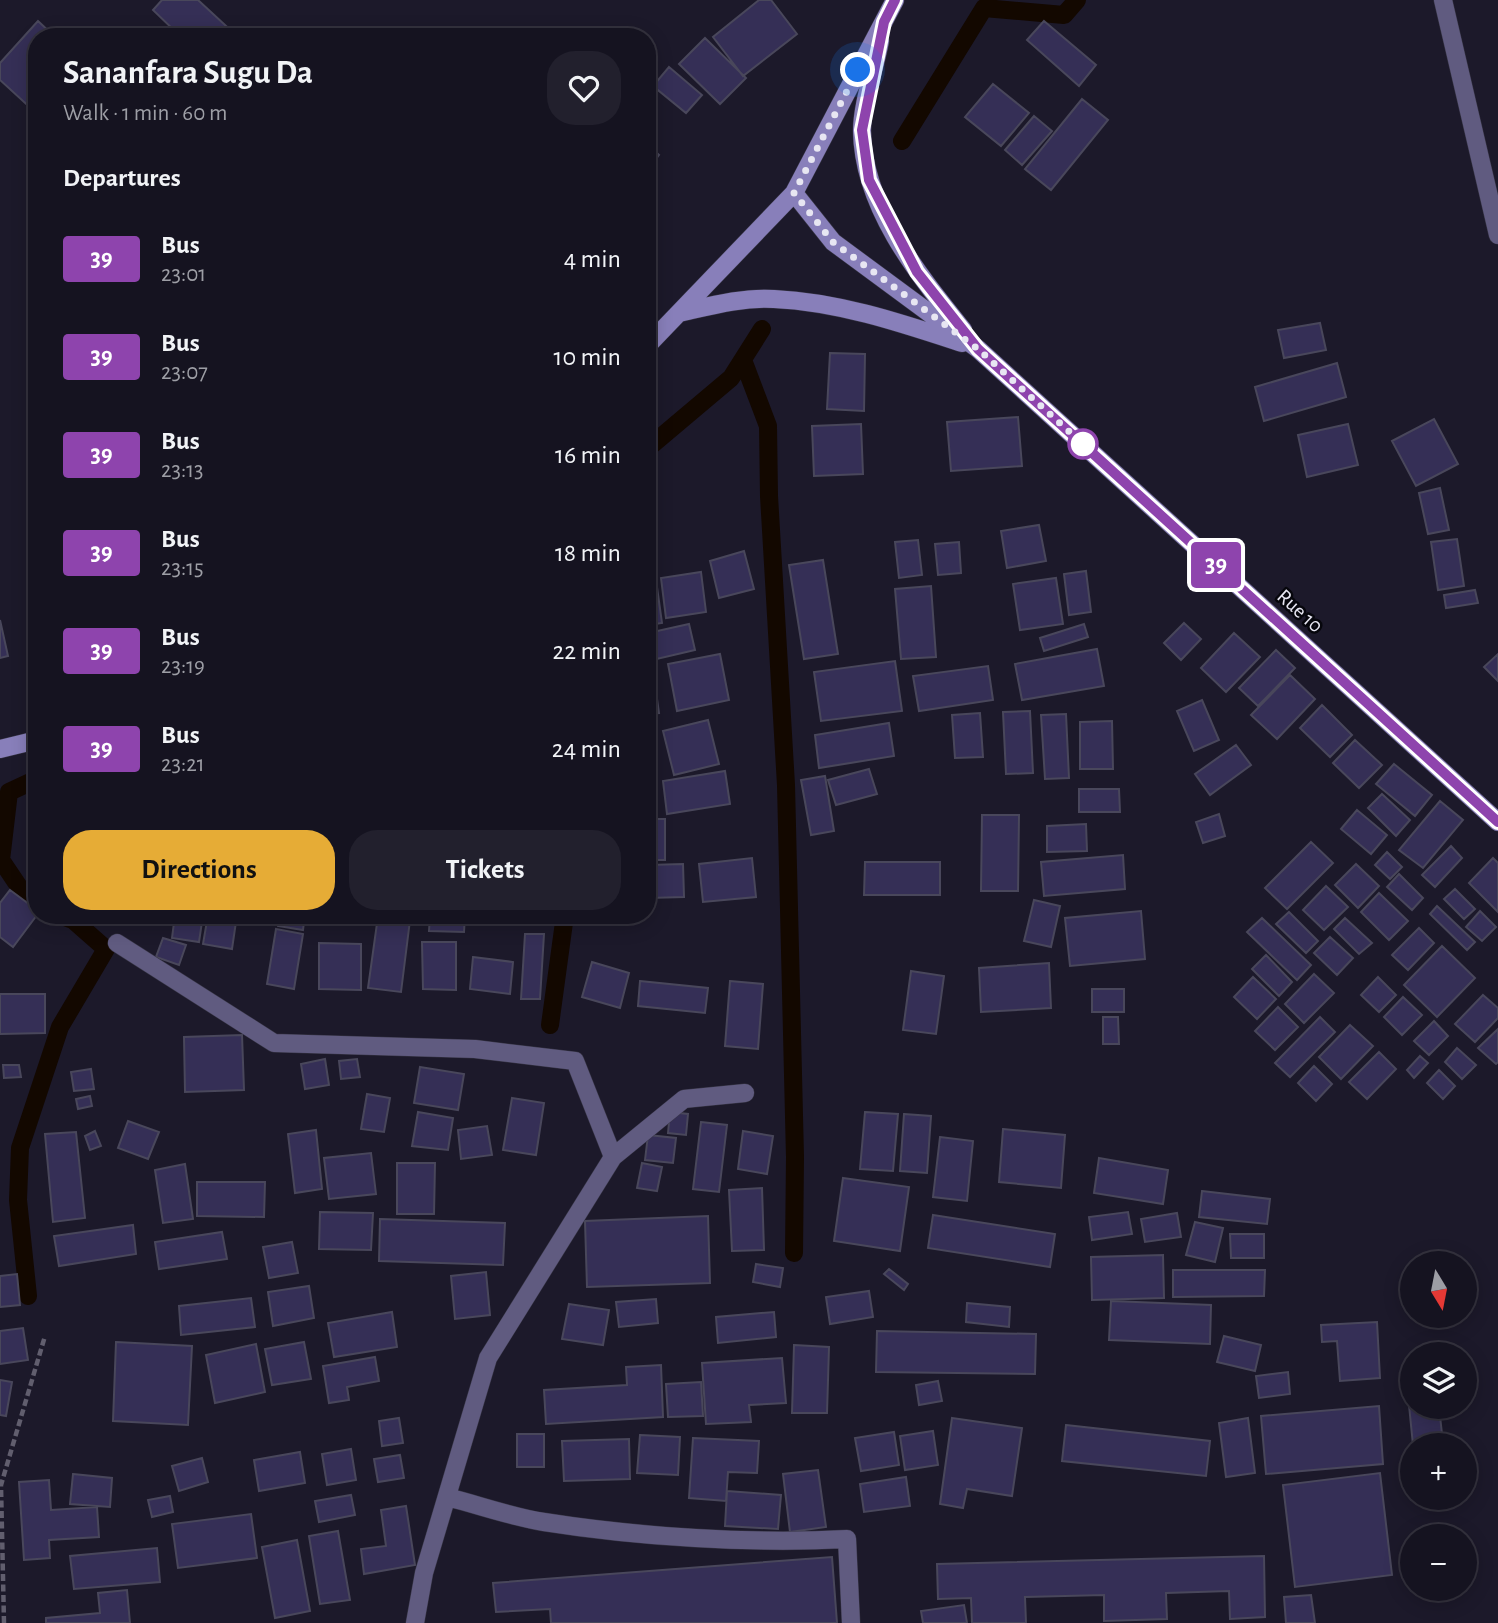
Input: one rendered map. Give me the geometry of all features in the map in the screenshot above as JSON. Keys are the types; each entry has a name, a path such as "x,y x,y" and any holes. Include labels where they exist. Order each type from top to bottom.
{"main road":[{"path":"656,337 794,193 895,0"},
{"path":"884,22 862,130 869,180 917,272 978,349"},
{"path":"794,193 833,242 978,349"},
{"path":"679,313 729,302 774,299 877,315 978,349"},
{"name":"Rue 10","path":"978,349 1498,822"},
{"path":"0,749 28,742"}],"street":[{"path":"1443,0 1498,235"},
{"path":"117,943 274,1043 475,1049 575,1061 613,1157"},
{"path":"415,1623 424,1573 488,1358 613,1157 684,1099 745,1093"},
{"path":"447,1497 543,1522 771,1540 847,1539 851,1623"}],"path":[{"path":"4,1623 1,1485 45,1336"}],"building":[{"path":"162,0 198,0 228,28 172,28 153,10"},
{"path":"759,0 771,0 797,34 743,76 713,37"},
{"path":"38,21 45,28 32,28"},
{"path":"1044,21 1096,65 1079,86 1027,40"},
{"path":"28,32 28,106 0,80 0,63"},
{"path":"705,38 746,78 720,104 679,64"},
{"path":"669,67 702,95 686,113 656,88 656,82"},
{"path":"993,84 1029,113 1001,146 965,117"},
{"path":"1082,99 1108,120 1051,190 1025,169"},
{"path":"1034,116 1052,131 1022,165 1005,150"},
{"path":"1320,323 1326,350 1284,358 1278,330"},
{"path":"830,353 865,354 864,411 827,409"},
{"path":"1337,363 1346,397 1264,421 1255,387"},
{"path":"1018,417 1022,466 951,471 947,422"},
{"path":"1434,419 1458,464 1416,486 1392,441"},
{"path":"861,424 863,474 814,476 812,426"},
{"path":"1348,424 1358,465 1307,477 1298,435"},
{"path":"1440,488 1449,530 1428,534 1419,493"},
{"path":"1039,525 1046,561 1007,568 1001,531"},
{"path":"1457,539 1464,586 1438,590 1431,542"},
{"path":"918,540 922,575 899,578 895,542"},
{"path":"959,542 961,573 938,575 935,544"},
{"path":"744,551 754,589 719,598 710,561"},
{"path":"823,560 838,654 804,659 789,565"},
{"path":"1086,571 1091,612 1069,615 1064,574"},
{"path":"701,572 706,612 666,618 661,578"},
{"path":"1056,578 1063,624 1020,630 1013,584"},
{"path":"656,580 662,623 656,624"},
{"path":"931,586 936,657 901,659 895,589"},
{"path":"1475,590 1478,603 1446,608 1444,595"},
{"path":"0,620 8,656 0,658"},
{"path":"1184,623 1201,639 1181,660 1164,643"},
{"path":"689,624 695,650 656,659 656,631"},
{"path":"1084,624 1088,637 1044,651 1040,638"},
{"path":"1234,633 1260,657 1226,692 1201,668"},
{"path":"1097,649 1104,686 1022,700 1015,664"},
{"path":"1276,650 1295,668 1258,706 1239,688"},
{"path":"720,654 729,700 677,711 668,664"},
{"path":"1498,654 1498,681 1484,667"},
{"path":"895,661 902,711 821,721 814,672"},
{"path":"988,666 993,700 919,711 913,676"},
{"path":"1290,675 1315,699 1277,739 1251,715"},
{"path":"656,692 659,713 656,713"},
{"path":"1202,700 1219,740 1194,751 1177,711"},
{"path":"1322,705 1352,735 1330,757 1300,728"},
{"path":"1030,711 1033,773 1006,774 1003,712"},
{"path":"980,713 983,757 955,758 952,715"},
{"path":"1066,714 1069,778 1045,779 1041,715"},
{"path":"708,720 719,764 674,775 663,731"},
{"path":"1112,721 1113,769 1080,769 1080,722"},
{"path":"889,723 894,756 819,768 815,735"},
{"path":"1355,740 1382,765 1359,788 1333,763"},
{"path":"1236,745 1251,765 1210,795 1195,774"},
{"path":"1394,764 1432,795 1415,816 1376,784"},
{"path":"869,769 877,794 836,805 828,780"},
{"path":"725,771 730,804 667,814 663,781"},
{"path":"825,776 834,831 811,835 801,780"},
{"path":"1079,789 1119,789 1120,812 1079,812"},
{"path":"1382,794 1410,820 1396,836 1368,808"},
{"path":"1440,801 1463,820 1423,868 1399,850"},
{"path":"1357,810 1387,835 1371,854 1341,829"},
{"path":"1219,814 1225,836 1203,843 1196,822"},
{"path":"982,815 1019,815 1018,891 981,891"},
{"path":"656,819 665,819 665,860 656,860"},
{"path":"1086,824 1087,851 1047,852 1047,826"},
{"path":"1311,842 1333,863 1287,909 1265,888"},
{"path":"1451,846 1462,858 1435,887 1422,875"},
{"path":"1387,852 1402,867 1390,879 1375,865"},
{"path":"1123,855 1125,889 1044,896 1041,862"},
{"path":"752,858 756,897 703,902 699,864"},
{"path":"1493,858 1498,863 1498,912 1469,883"},
{"path":"865,862 940,862 940,895 864,895"},
{"path":"683,864 684,897 656,898 656,865"},
{"path":"1356,864 1379,886 1358,908 1335,885"},
{"path":"1399,874 1423,898 1412,910 1387,887"},
{"path":"1326,886 1348,907 1324,930 1303,910"},
{"path":"1455,889 1475,909 1464,919 1444,899"},
{"path":"10,890 28,903 28,924 30,924 13,947 0,937 0,903"},
{"path":"1379,893 1408,921 1389,940 1361,912"},
{"path":"1034,900 1060,906 1051,947 1024,941"},
{"path":"1437,906 1475,942 1467,950 1430,914"},
{"path":"1141,911 1145,959 1070,966 1065,918"},
{"path":"1480,911 1496,927 1482,941 1466,927"},
{"path":"1289,912 1318,941 1306,953 1276,924"},
{"path":"1262,918 1311,965 1297,980 1247,932"},
{"path":"1345,918 1372,943 1359,954 1334,929"},
{"path":"174,924 202,924 199,942 172,938"},
{"path":"206,924 236,924 232,949 203,944"},
{"path":"278,924 304,924 303,930"},
{"path":"377,924 410,924 401,992 368,988"},
{"path":"429,924 464,924 464,932 429,931"},
{"path":"1419,928 1434,943 1408,970 1392,955"},
{"path":"276,929 303,934 294,989 267,984"},
{"path":"525,934 544,934 540,999 521,999"},
{"path":"1330,937 1353,958 1337,975 1314,953"},
{"path":"163,938 186,945 179,965 156,957"},
{"path":"422,942 456,942 456,990 423,989"},
{"path":"319,943 361,944 361,990 319,989"},
{"path":"1442,946 1475,978 1437,1017 1404,985"},
{"path":"1266,955 1292,982 1279,996 1252,969"},
{"path":"473,957 513,962 510,994 470,989"},
{"path":"592,962 629,973 620,1008 582,997"},
{"path":"1049,963 1051,1008 981,1012 979,968"},
{"path":"911,971 944,976 936,1034 903,1030"},
{"path":"1314,974 1334,993 1304,1023 1285,1004"},
{"path":"1253,977 1276,999 1257,1019 1234,997"},
{"path":"1378,977 1396,995 1379,1012 1361,995"},
{"path":"640,981 708,988 705,1013 638,1006"},
{"path":"730,981 763,984 758,1049 725,1046"},
{"path":"1092,989 1124,989 1124,1012 1092,1012"},
{"path":"0,994 45,994 45,1033 0,1034"},
{"path":"1483,995 1498,1008 1498,1018 1475,1042 1455,1024"},
{"path":"1403,997 1422,1015 1402,1035 1384,1017"},
{"path":"1278,1007 1298,1027 1275,1050 1255,1031"},
{"path":"1103,1017 1118,1017 1119,1044 1103,1044"},
{"path":"1320,1017 1335,1032 1290,1077 1275,1063"},
{"path":"1434,1021 1448,1036 1429,1055 1414,1041"},
{"path":"1350,1025 1373,1046 1341,1079 1319,1057"},
{"path":"1498,1029 1498,1062 1496,1064 1478,1048"},
{"path":"242,1035 244,1090 185,1092 184,1037"},
{"path":"1457,1048 1476,1065 1462,1079 1445,1062"},
{"path":"1379,1052 1396,1069 1367,1099 1349,1082"},
{"path":"1420,1056 1428,1063 1414,1078 1407,1070"},
{"path":"325,1059 329,1085 305,1089 301,1064"},
{"path":"357,1059 360,1077 341,1079 339,1061"},
{"path":"3,1065 19,1065 21,1077 4,1078"},
{"path":"1314,1066 1332,1084 1316,1101 1298,1083"},
{"path":"420,1067 464,1074 458,1110 414,1103"},
{"path":"91,1069 94,1089 74,1091 71,1072"},
{"path":"1439,1070 1455,1086 1443,1099 1427,1083"},
{"path":"367,1094 390,1098 384,1132 361,1129"},
{"path":"90,1096 92,1106 78,1109 76,1099"},
{"path":"512,1098 544,1103 536,1155 503,1150"},
{"path":"418,1112 453,1118 448,1150 412,1146"},
{"path":"670,1112 688,1114 686,1135 668,1133"},
{"path":"865,1112 898,1114 893,1171 860,1169"},
{"path":"904,1114 931,1116 927,1173 900,1171"},
{"path":"128,1121 159,1132 148,1159 118,1148"},
{"path":"701,1122 727,1125 719,1192 693,1189"},
{"path":"487,1126 492,1155 461,1159 458,1130"},
{"path":"1003,1129 1065,1135 1061,1188 999,1182"},
{"path":"316,1130 322,1189 295,1193 288,1134"},
{"path":"95,1131 101,1146 90,1150 85,1136"},
{"path":"743,1131 773,1136 767,1174 738,1169"},
{"path":"76,1132 85,1218 53,1222 45,1134"},
{"path":"648,1135 676,1138 673,1163 645,1160"},
{"path":"940,1137 973,1141 967,1201 933,1197"},
{"path":"371,1153 376,1194 329,1199 324,1158"},
{"path":"1099,1158 1168,1170 1163,1204 1094,1193"},
{"path":"397,1163 435,1163 434,1214 397,1214"},
{"path":"642,1163 662,1167 657,1191 637,1188"},
{"path":"185,1164 193,1219 163,1223 155,1170"},
{"path":"843,1178 909,1187 900,1251 834,1241"},
{"path":"197,1182 265,1182 264,1217 197,1216"},
{"path":"762,1188 764,1250 732,1251 729,1190"},
{"path":"1202,1191 1270,1199 1267,1224 1199,1217"},
{"path":"320,1212 373,1213 371,1250 319,1249"},
{"path":"1128,1212 1132,1234 1092,1240 1089,1217"},
{"path":"1177,1213 1181,1237 1145,1242 1141,1219"},
{"path":"933,1215 1055,1234 1050,1267 928,1248"},
{"path":"708,1216 710,1283 587,1287 585,1221"},
{"path":"380,1219 505,1223 503,1265 379,1261"},
{"path":"1195,1222 1223,1228 1215,1262 1186,1255"},
{"path":"133,1225 136,1254 59,1266 54,1236"},
{"path":"222,1232 227,1259 159,1269 155,1242"},
{"path":"1230,1234 1264,1234 1264,1258 1231,1258"},
{"path":"292,1242 298,1273 269,1278 263,1247"},
{"path":"1163,1255 1164,1298 1092,1300 1091,1257"},
{"path":"756,1264 783,1268 780,1287 753,1282"},
{"path":"889,1269 908,1284 904,1290 884,1274"},
{"path":"1173,1270 1265,1270 1264,1296 1173,1297"},
{"path":"486,1272 490,1315 455,1319 451,1276"},
{"path":"17,1274 20,1305 0,1307 0,1276"},
{"path":"309,1286 314,1318 273,1326 268,1292"},
{"path":"869,1291 873,1317 830,1324 826,1297"},
{"path":"251,1298 255,1327 181,1335 179,1306"},
{"path":"656,1299 658,1323 619,1327 616,1302"},
{"path":"1111,1301 1211,1305 1210,1344 1109,1340"},
{"path":"967,1303 1010,1307 1009,1327 966,1322"},
{"path":"569,1304 609,1310 603,1345 562,1339"},
{"path":"392,1312 397,1347 334,1357 328,1323"},
{"path":"774,1312 776,1337 718,1343 716,1317"},
{"path":"1377,1322 1380,1378 1340,1381 1337,1341 1322,1342 1321,1325"},
{"path":"23,1328 28,1360 0,1364 0,1331"},
{"path":"877,1331 1036,1334 1035,1374 876,1372"},
{"path":"1224,1336 1261,1345 1255,1371 1217,1362"},
{"path":"116,1342 192,1346 188,1425 113,1421"},
{"path":"304,1342 311,1379 272,1385 265,1349"},
{"path":"256,1344 265,1392 215,1403 206,1355"},
{"path":"794,1345 829,1347 827,1413 792,1413"},
{"path":"375,1357 379,1381 347,1387 349,1400 329,1403 323,1366"},
{"path":"782,1358 786,1403 749,1405 751,1422 706,1424 702,1363"},
{"path":"661,1365 663,1417 546,1424 544,1390 627,1385 626,1367"},
{"path":"1288,1372 1290,1394 1259,1398 1256,1376"},
{"path":"0,1380 12,1382 6,1416 0,1415"},
{"path":"938,1381 942,1401 919,1405 916,1385"},
{"path":"701,1382 703,1416 668,1417 666,1384"},
{"path":"1379,1406 1383,1464 1266,1474 1261,1416"},
{"path":"399,1418 403,1443 382,1446 379,1421"},
{"path":"952,1418 1022,1428 1012,1496 967,1489 963,1508 940,1504"},
{"path":"1248,1418 1255,1473 1226,1477 1219,1423"},
{"path":"1410,1419 1440,1419 1442,1433 1412,1433"},
{"path":"1066,1425 1210,1441 1206,1476 1062,1461"},
{"path":"933,1431 938,1465 905,1470 900,1436"},
{"path":"894,1432 899,1465 861,1471 855,1438"},
{"path":"517,1434 544,1434 544,1467 517,1467"},
{"path":"640,1435 680,1437 678,1475 637,1473"},
{"path":"693,1438 759,1441 757,1473 728,1472 726,1501 689,1498"},
{"path":"629,1439 630,1479 564,1481 562,1441"},
{"path":"351,1449 356,1480 327,1485 322,1454"},
{"path":"300,1452 305,1483 259,1491 254,1460"},
{"path":"400,1455 404,1478 378,1482 374,1459"},
{"path":"202,1458 208,1482 179,1491 172,1466"},
{"path":"818,1470 826,1527 790,1532 783,1474"},
{"path":"1380,1473 1392,1575 1295,1587 1283,1485"},
{"path":"73,1474 112,1478 110,1507 70,1504"},
{"path":"906,1477 910,1506 864,1512 860,1484"},
{"path":"49,1480 51,1510 97,1507 99,1537 49,1540 50,1558 24,1560 19,1482"},
{"path":"727,1491 781,1495 778,1529 725,1526"},
{"path":"351,1495 355,1515 319,1522 315,1501"},
{"path":"170,1496 173,1512 152,1517 148,1500"},
{"path":"406,1506 415,1565 364,1574 361,1549 386,1546 381,1510"},
{"path":"251,1514 257,1558 178,1568 172,1524"},
{"path":"338,1531 350,1600 320,1604 309,1536"},
{"path":"297,1540 310,1611 275,1618 262,1547"},
{"path":"157,1548 160,1582 74,1589 70,1556"},
{"path":"1264,1556 1265,1617 1230,1619 1229,1591 1166,1593 1167,1619 1104,1621 1104,1595 1025,1597 1026,1623 972,1623 971,1598 938,1599 937,1564"},
{"path":"832,1557 837,1623 551,1623 550,1609 496,1612 493,1583"},
{"path":"127,1590 130,1623 46,1623 46,1618 100,1613 98,1593"},
{"path":"1311,1595 1315,1623 1286,1623 1284,1597"},
{"path":"964,1605 967,1623 923,1623 921,1611"}],"waterway":[{"path":"902,141 984,8 1064,15 1077,0"},
{"path":"656,441 731,378 762,329"},
{"path":"743,360 768,426 769,496 786,785 795,1157 794,1253"},
{"path":"28,783 9,792 1,860 28,900"},
{"path":"28,1296 18,1200 20,1148 60,1027 106,949 78,924"},
{"path":"550,1025 564,924"}],"bus line":[{"name":"39","path":"895,0 884,22 862,130 869,180 917,272 978,349 1498,822"}],"route":[{"path":"858,70 794,193 833,242 978,349 1083,444"}]}
